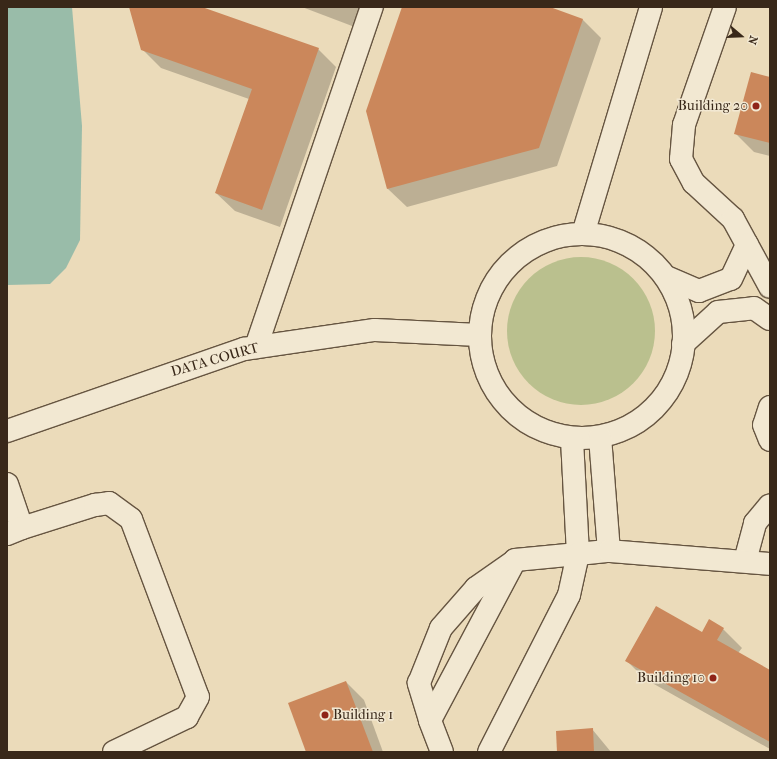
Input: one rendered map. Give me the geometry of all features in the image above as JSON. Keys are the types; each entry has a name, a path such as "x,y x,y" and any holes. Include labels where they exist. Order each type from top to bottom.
{"street":[{"path":"256,347 372,7"},
{"path":"583,234 651,7"},
{"path":"725,7 684,125 681,159 694,183 733,219 747,246 765,272 770,287"},
{"path":"666,277 676,296 683,344 678,370 660,401 634,424 600,437 572,438 528,424 502,401 484,370 479,334 484,304 501,273 527,249 560,235 594,234 628,244 666,277 699,290 731,279 747,246"},
{"path":"683,344 718,312 754,308 770,319"},
{"name":"DATA COURT","path":"7,431 116,391 256,347 375,330 479,334"},
{"path":"770,407 764,424 770,440"},
{"path":"600,437 609,551"},
{"path":"489,752 570,594 578,554 572,438"},
{"path":"7,484 14,531 95,504 109,504 131,519 198,697 187,717 114,752"},
{"path":"575,497 605,493"},
{"path":"745,561 755,524 770,506"},
{"path":"442,752 430,720 419,683 441,628 476,588 515,560 609,551 770,564"},
{"path":"430,720 515,560"}],"shaded area":[{"path":"7,7 72,7 82,126 80,240 66,268 50,284 7,285"},
{"path":"588,257 609,262 622,269 638,284 650,303 654,317 654,345 650,359 643,372 628,388 622,393 603,402 588,405 574,405 553,400 540,393 519,372 512,359 508,345 507,324 512,303 519,290 540,269 553,262 567,258"}],"building":[{"path":"129,7 202,7 319,48 262,210 215,193 252,89 141,50"},
{"path":"402,7 550,7 583,19 539,148 387,189 366,111"},
{"name":"Building 20","path":"751,72 770,77 770,143 734,134"},
{"name":"Building 10","path":"656,606 702,632 709,619 724,628 717,640 770,670 770,742 625,661"},
{"name":"Building 1","path":"346,681 373,752 306,752 288,703"},
{"path":"593,728 594,752 557,752 556,731"}],"place":[{"name":"Building 20","path":"756,106"},
{"name":"Building 10","path":"713,678"},
{"name":"Building 1","path":"325,715"}]}
